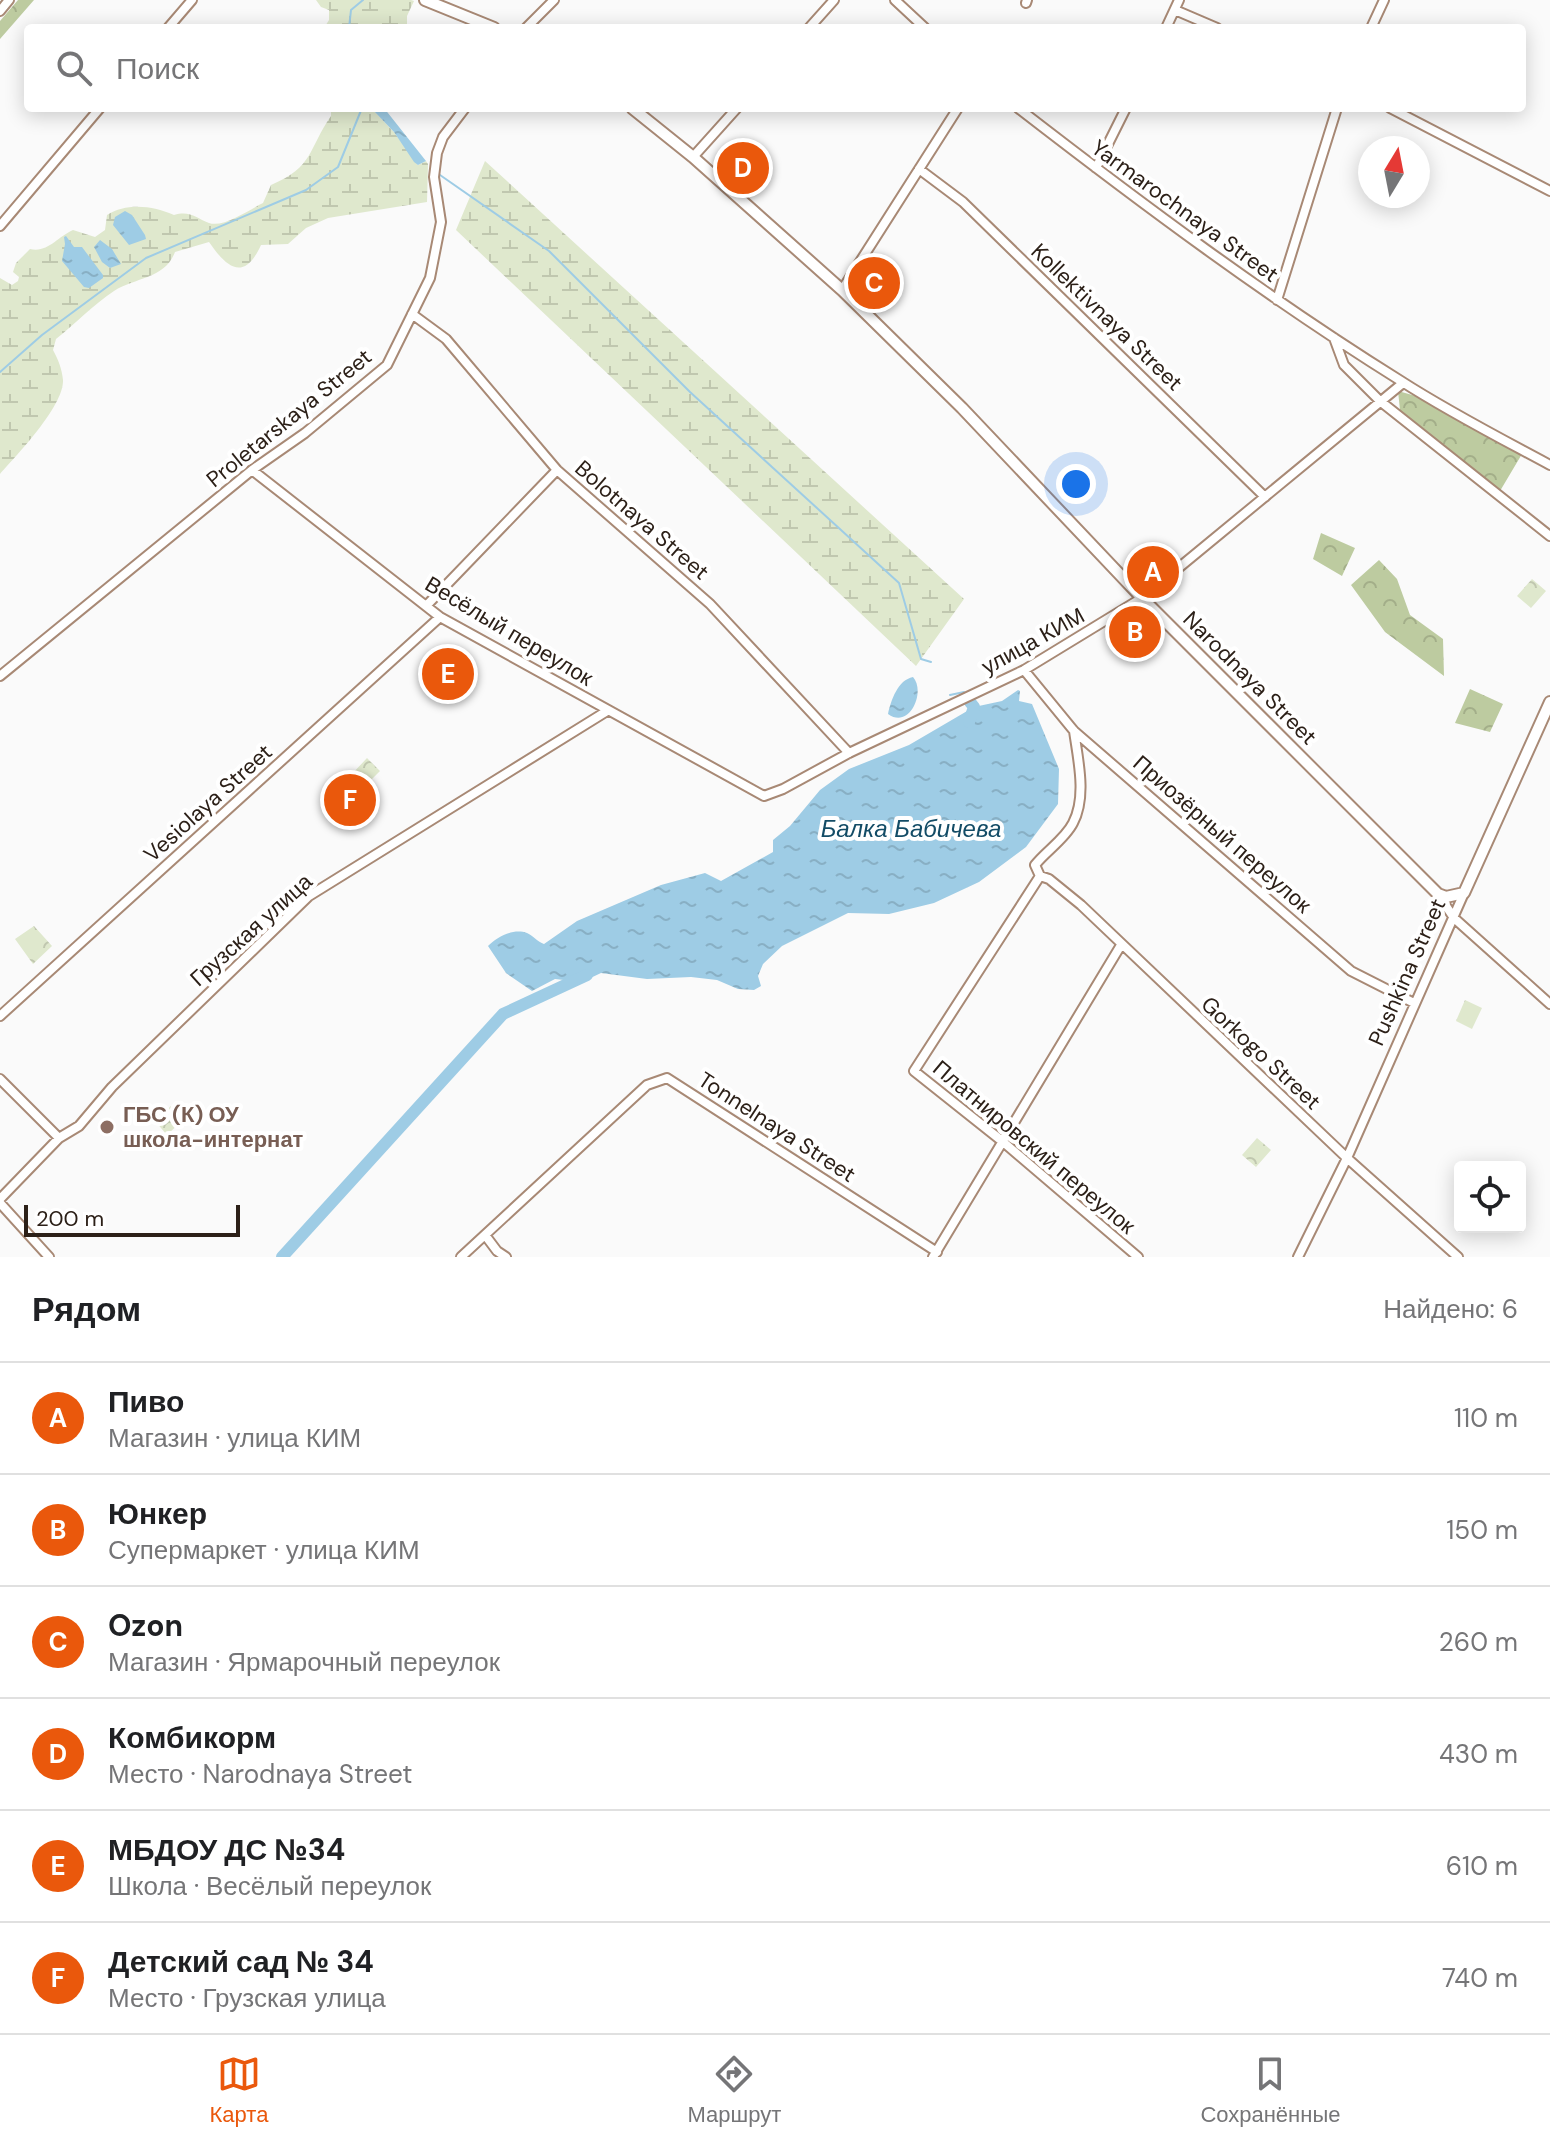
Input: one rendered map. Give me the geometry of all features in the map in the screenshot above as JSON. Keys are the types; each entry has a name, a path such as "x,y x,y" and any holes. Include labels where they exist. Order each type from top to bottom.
{"main road":[{"path":"425,0 484,24"},
{"name":"Narodnaya Street","path":"637,112 693,157 842,290 962,408 1142,598 1438,894"},
{"name":"Pushkina Street","path":"1464,893 1550,702"},
{"path":"1438,894 1446,897 1464,893"}],"street":[{"path":"0,11 9,0"},
{"path":"171,24 192,0"},
{"path":"530,24 554,0"},
{"path":"813,24 834,0"},
{"path":"895,0 921,24"},
{"path":"1168,24 1179,0"},
{"path":"1373,24 1384,0"},
{"path":"1175,10 1208,24"},
{"path":"0,226 97,112"},
{"name":"Proletarskaya Street","path":"0,676 252,470 305,433 387,365 430,278 441,222 434,177 437,153 443,137 462,112"},
{"path":"693,157 733,112"},
{"path":"842,290 955,112"},
{"name":"Yarmarochnaya Street","path":"1023,112 1277,300 1403,383 1550,465"},
{"path":"1096,168 1124,112"},
{"path":"1277,300 1336,112"},
{"path":"1398,112 1550,191"},
{"name":"Kollektivnaya Street","path":"919,169 963,202 1265,497"},
{"name":"Bolotnaya Street","path":"412,314 446,339 557,470 710,604 849,753"},
{"name":"Yarmarochnaya Street","path":"1334,338 1344,365 1380,401 1550,536"},
{"name":"улица КИМ","path":"764,796 1024,670 1142,598 1403,383"},
{"name":"Весёлый переулок","path":"252,470 440,617 764,796"},
{"path":"426,606 557,470"},
{"name":"Vesiolaya Street","path":"0,1016 440,617"},
{"name":"Приозёрный переулок","path":"1024,670 1074,731 1351,971 1414,1003"},
{"name":"Грузская улица","path":"0,1201 59,1138 79,1126 112,1087 309,896 607,711"},
{"name":"Платнировский переулок","path":"1074,731 1080,805 1072,826 1035,865 1040,876 914,1071 1138,1257"},
{"name":"Gorkogo Street","path":"1040,876 1049,879 1081,905 1347,1158 1458,1257"},
{"name":"Pushkina Street","path":"1298,1257 1347,1158 1464,893"},
{"path":"1438,894 1454,918 1550,1004"},
{"path":"935,1254 1121,945"},
{"name":"Tonnelnaya Street","path":"461,1257 647,1085 667,1078 935,1254"},
{"path":"0,1079 59,1138"},
{"path":"0,1201 49,1257"},
{"path":"485,1235 506,1257"}],"green space":[{"path":"18,0 34,0 0,39 0,21"},
{"path":"316,0 414,1 407,24 326,24 329,10 321,7"},
{"path":"331,112 375,112 418,165 426,161 428,164 427,202 328,218 306,228 288,244 261,245 255,257 242,267 235,267 222,259 209,242 175,252 164,268 114,291 56,339 53,350 62,372 61,391 39,429 0,474 0,278 12,285 19,277 13,272 16,263 30,249 47,247 73,230 95,237 105,230 107,215 123,208 140,207 174,215 189,214 215,224 237,217 263,203 271,185 303,164"},
{"path":"485,161 964,599 916,666 456,230"},
{"path":"1398,391 1423,398 1522,454 1500,491 1400,410"},
{"path":"1321,533 1355,548 1342,576 1313,559"},
{"path":"1379,560 1397,579 1410,615 1443,639 1444,676 1385,632 1351,585"},
{"path":"1532,579 1546,591 1531,608 1517,596"},
{"path":"1470,689 1503,704 1490,732 1455,723"},
{"path":"367,758 380,771 364,787 351,775"},
{"path":"34,926 52,946 33,964 15,939"},
{"path":"1465,1000 1482,1008 1472,1029 1456,1021"},
{"path":"171,1106 184,1119 167,1135 155,1121"},
{"path":"1257,1138 1271,1150 1256,1167 1242,1155"}],"water":[{"path":"375,112 387,112 426,161 418,165 414,162 394,132"},
{"path":"125,211 132,215 146,239 129,245 113,225 115,217"},
{"path":"66,236 74,247 82,247 103,275 89,288 84,287 62,261"},
{"path":"100,240 112,249 121,264 110,268 102,262 94,247"},
{"path":"913,677 918,691 914,707 903,717 888,714 899,686"},
{"name":"Балка Бабичева","path":"1018,690 1019,701 1032,704 1059,769 1058,804 1026,847 979,882 934,903 889,914 848,913 782,946 763,964 758,976 761,986 754,990 691,977 647,979 601,973 582,982 555,979 532,991 506,973 488,946 516,932 527,933 544,944 577,921 661,885 705,873 721,881 773,852 773,840 790,826 820,790 849,769 909,745 974,707 1002,701"}],"waterway":[{"path":"349,24 351,10 363,0"},
{"path":"0,372 42,335 146,258 306,190 338,167 360,112"},
{"path":"440,175 549,251 690,392 899,583 921,659 931,662"},
{"path":"950,695 964,692"},
{"path":"969,722 974,707 970,702"},
{"path":"282,1257 503,1014 587,975"}],"place":[{"name":"Комбикорм","path":"743,168"},
{"name":"Ozon","path":"874,283"},
{"name":"Пиво","path":"1153,572"},
{"name":"Юнкер","path":"1135,632"},
{"name":"МБДОУ ДС №34","path":"448,674"},
{"name":"Детский сад № 34","path":"350,800"},
{"name":"ГБС (К) ОУ школа-интернат","path":"107,1127"}]}
